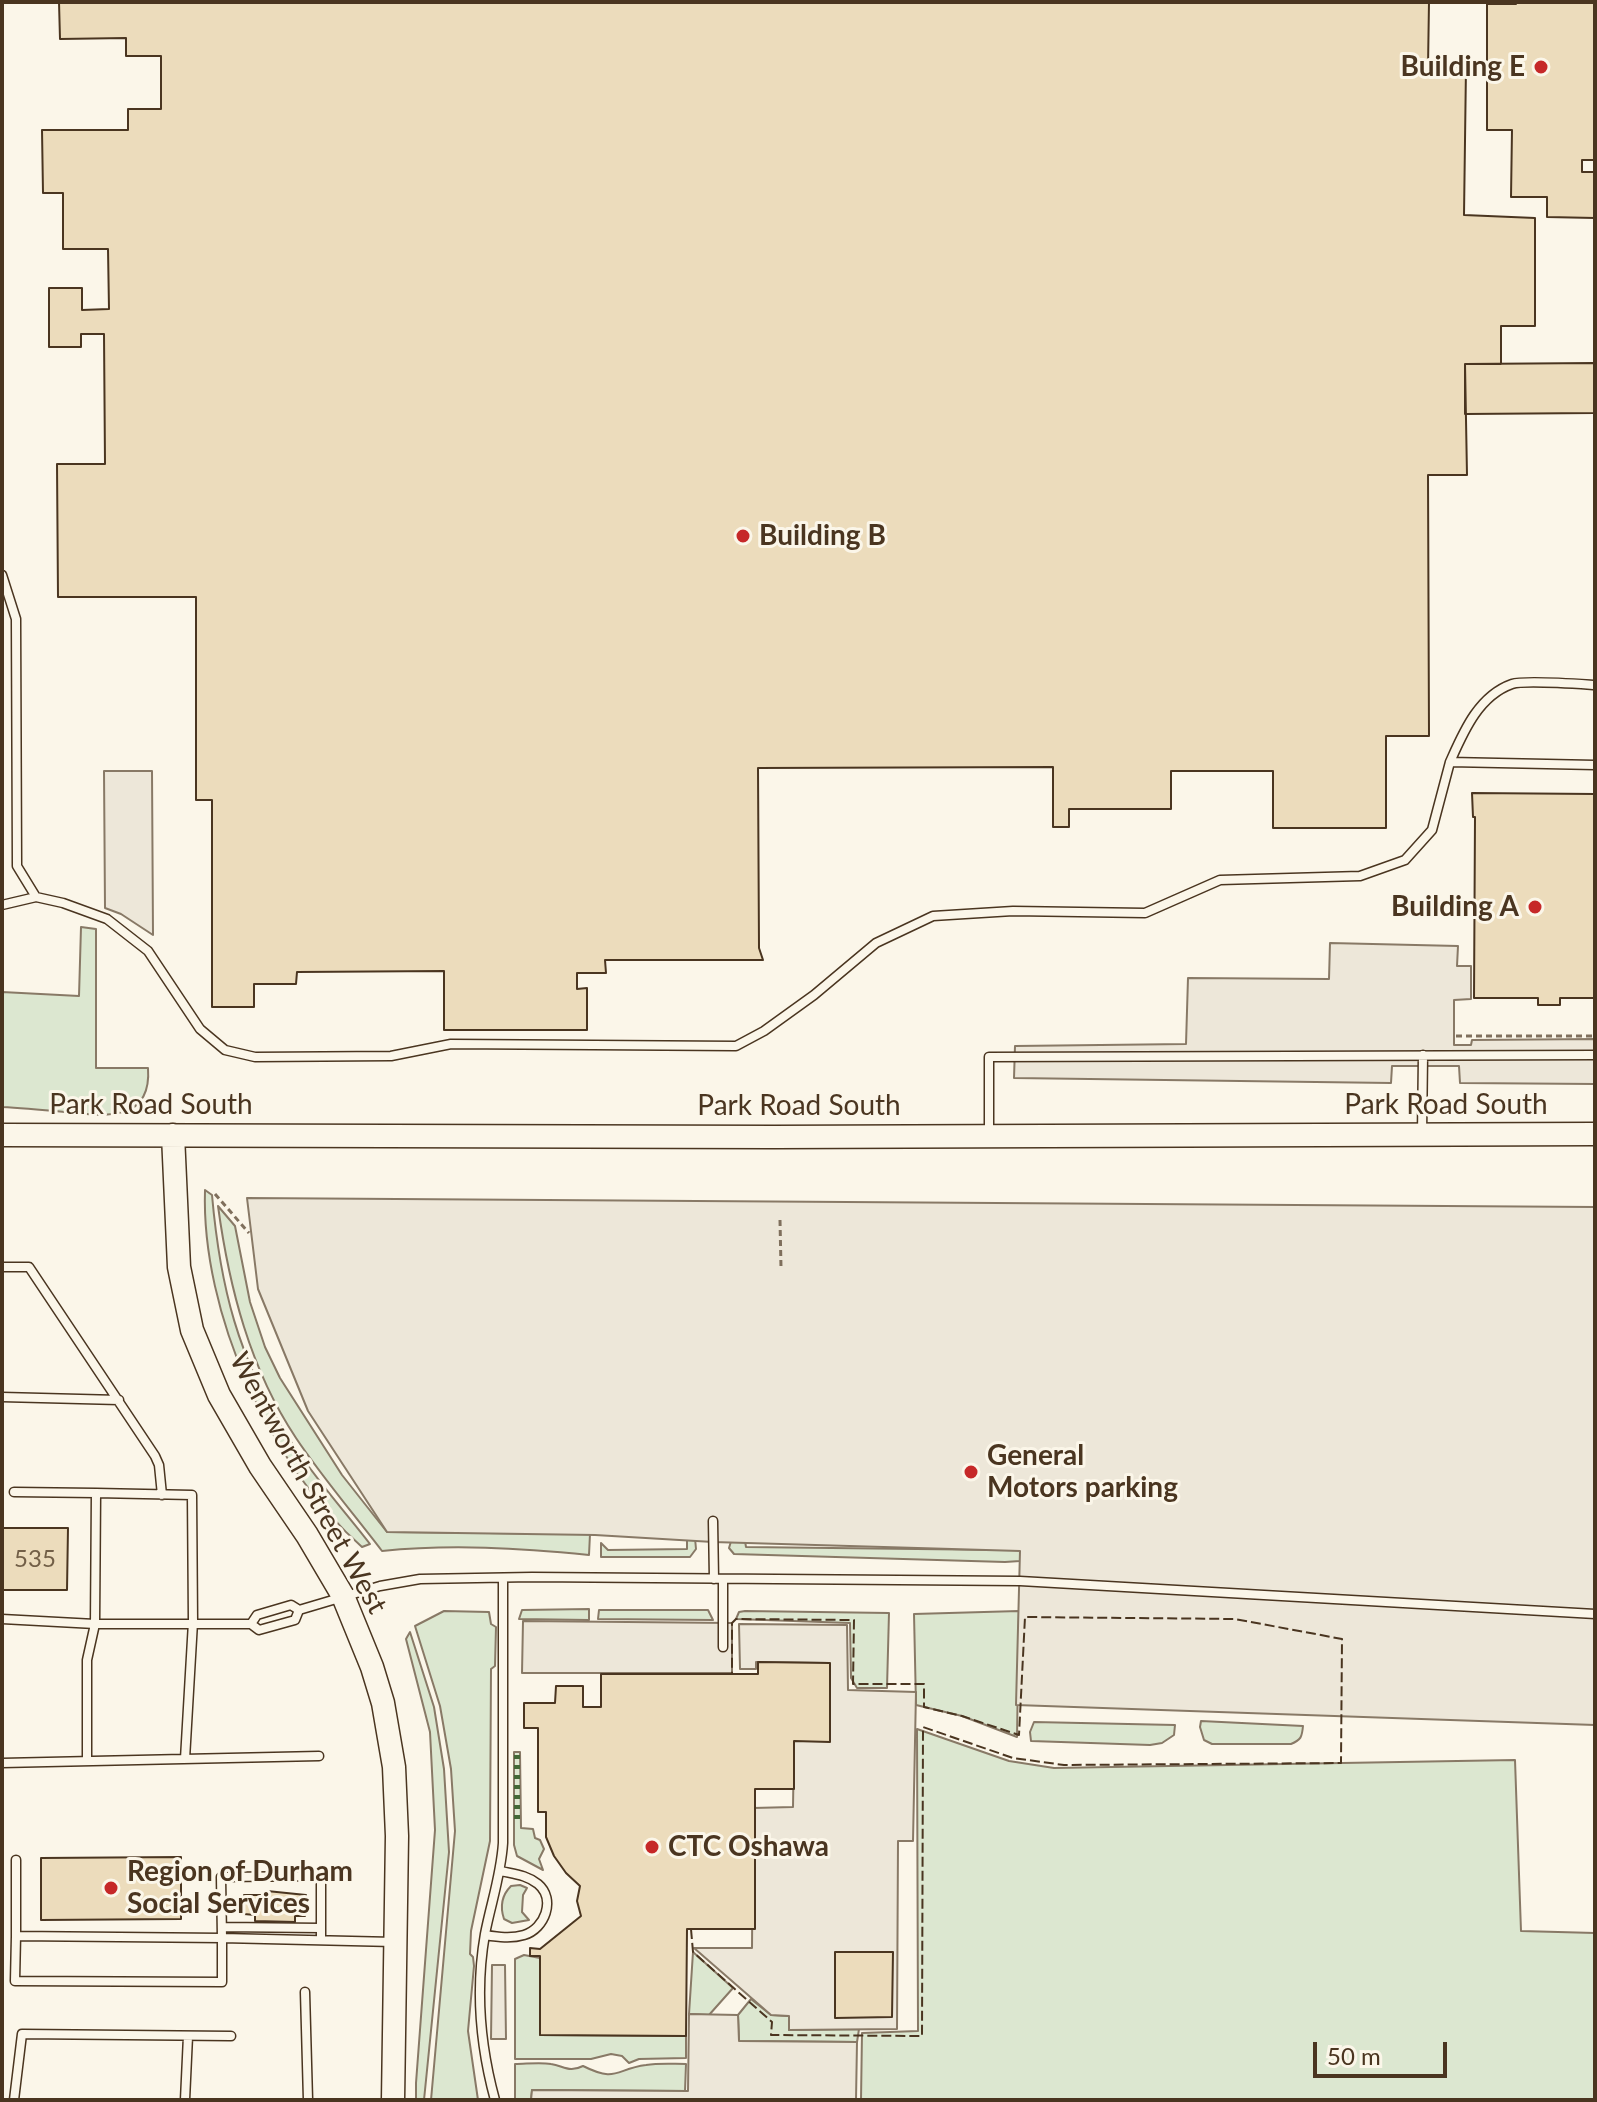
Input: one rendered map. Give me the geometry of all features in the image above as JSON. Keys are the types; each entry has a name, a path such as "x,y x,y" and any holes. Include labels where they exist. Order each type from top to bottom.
{"main road":[{"name":"Park Road South","path":"2,1135 989,1137 1595,1134"},
{"name":"Wentworth Street West","path":"173,1135 179,1267 192,1330 219,1395 343,1596 372,1667 390,1733 397,1824 393,2100"}],"lane":[{"path":"2,575 16,619 17,866 36,897"},
{"path":"2,905 36,897 107,919 148,951 200,1029 225,1050 255,1057 391,1056 451,1044 736,1046 764,1031 814,995 876,943 933,916 1013,911 1145,913 1220,880 1360,876 1405,860 1432,830 1450,762 1469,720 1490,698 1513,684 1595,685"},
{"path":"1450,762 1595,765"},
{"path":"1422,1135 1423,1055"},
{"path":"989,1137 989,1057 1595,1055"},
{"path":"2,1267 29,1267 159,1465 162,1495"},
{"path":"2,1397 119,1400"},
{"path":"14,1492 192,1495 193,1622 185,1759"},
{"path":"87,1761 87,1660 95,1624 96,1493"},
{"path":"713,1521 723,1647"},
{"path":"495,2100 486,2067 479,1985 485,1935 501,1871 503,1578"},
{"path":"251,1624 257,1615 291,1605 299,1610 380,1586 420,1579 503,1578 1020,1581 1595,1614"},
{"path":"2,1619 95,1624 251,1624 259,1630 295,1620 299,1610"},
{"path":"2,1763 319,1756"},
{"path":"16,1860 15,1981 222,1982 221,1877 321,1876 321,1939"},
{"path":"485,1935 527,1935 538,1928 547,1906 546,1896 537,1883 501,1871"},
{"path":"222,1927 321,1928"},
{"path":"16,1936 321,1939 395,1943"},
{"path":"305,1992 308,2100"},
{"path":"14,2100 22,2034 231,2036"},
{"path":"185,2100 188,2036"}],"path":[{"path":"1456,1036 1595,1036"},
{"path":"215,1194 249,1233"},
{"path":"780,1220 781,1268"}],"green space":[{"path":"81,927 96,929 96,1068 148,1068 147,1086 142,1099 123,1112 95,1115 2,1107 2,992 79,996"},
{"path":"205,1190 212,1195 220,1260 234,1321 256,1379 297,1451 370,1544 362,1547 329,1513 298,1474 271,1431 248,1384 215,1286 207,1237"},
{"path":"218,1206 235,1226 250,1302 265,1347 280,1378 342,1475 387,1532 590,1534 589,1555 486,1548 382,1551 296,1438 266,1384 235,1297"},
{"path":"744,1535 746,1547 1002,1550 1006,1540 1023,1545 1020,1561 1005,1562 734,1554 729,1548 732,1538"},
{"path":"687,1537 695,1538 696,1549 690,1557 601,1557 601,1543 608,1550 687,1549"},
{"path":"589,1609 589,1620 519,1619 522,1610"},
{"path":"599,1610 708,1610 713,1620 598,1619"},
{"path":"444,1611 489,1612 491,1624 496,1627 495,1666 491,1669 490,1841 471,1931 470,1954 474,1966 468,2031 478,2100 431,2100 455,1831 451,1769 440,1706 415,1626"},
{"path":"1019,1611 1017,1737 962,1716 916,1705 914,1614"},
{"path":"739,1612 889,1613 887,1688 857,1688 851,1678 850,1623 736,1619"},
{"path":"410,1632 434,1707 444,1769 449,1852 424,2100 416,2100 416,2083 435,1830 430,1732 406,1639"},
{"path":"1201,1721 1303,1726 1300,1738 1291,1744 1212,1744 1204,1740"},
{"path":"1034,1722 1175,1725 1174,1735 1162,1743 1150,1745 1031,1741"},
{"path":"917,1729 1009,1761 1054,1768 1515,1760 1521,1931 1595,1933 1595,2100 861,2100 862,2033 918,2031"},
{"path":"514,1752 520,1752 521,1828 533,1829 535,1838 540,1840 544,1849 539,1859 543,1870 517,1856 514,1845"},
{"path":"511,1886 527,1888 523,1895 522,1912 529,1920 512,1923 504,1919 503,1901"},
{"path":"693,1952 733,1988 709,2015 689,2014"},
{"path":"524,1955 540,1958 540,2035 686,2036 686,2058 639,2059 629,2063 622,2056 611,2054 591,2059 515,2059 515,1959"},
{"path":"751,1999 771,2015 789,2016 789,2030 859,2029 857,2042 739,2041 738,2015"},
{"path":"547,2063 570,2069 583,2066 610,2074 646,2065 686,2064 685,2091 532,2090 531,2100 515,2100 515,2064"}],"shaded area":[{"path":"104,771 152,771 153,935 121,914 105,908"},
{"path":"1330,943 1458,946 1457,966 1471,966 1471,999 1454,1000 1454,1045 1471,1045 1472,1040 1595,1039 1595,1084 1460,1083 1459,1066 1392,1066 1391,1083 1014,1078 1015,1046 1186,1044 1188,978 1329,979"},
{"name":"General Motors parking","path":"247,1198 1595,1207 1595,1725 1016,1705 1020,1551 713,1542 595,1535 387,1532 308,1411 258,1289"},
{"path":"523,1621 732,1623 732,1673 522,1673"},
{"path":"739,1624 847,1625 848,1690 916,1692 913,1841 898,1841 897,2029 789,2030 789,2016 771,2015 694,1948 752,1948 753,1808 793,1807 794,1741 830,1741 828,1663 756,1662 756,1669 740,1669"},
{"path":"492,1965 505,1965 506,2039 491,2039"},
{"path":"689,2014 738,2015 739,2041 857,2042 856,2100 531,2100 532,2090 688,2091"}],"building":[{"name":"Building B","path":"59,2 1429,2 1428,67 1466,67 1464,215 1535,218 1535,326 1501,326 1501,364 1465,364 1467,475 1428,475 1429,736 1386,736 1386,828 1273,828 1273,771 1171,771 1171,809 1069,809 1069,827 1053,827 1053,767 758,768 759,948 763,960 605,960 606,973 577,973 577,989 587,988 587,1030 444,1030 444,971 297,972 296,984 254,984 254,1007 212,1007 212,800 196,800 196,597 58,597 57,464 105,464 104,334 81,334 81,347 49,347 49,288 82,288 82,310 109,309 108,249 63,249 63,193 43,193 42,130 128,130 128,109 161,109 161,56 126,56 126,38 60,39"},
{"name":"Building E","path":"1595,2 1595,160 1582,160 1582,172 1595,172 1595,218 1547,217 1547,197 1511,197 1512,130 1487,130 1487,4"},
{"path":"1595,363 1595,413 1465,414 1465,364"},
{"name":"Building A","path":"1472,793 1595,794 1595,998 1560,998 1560,1005 1538,1005 1538,998 1474,998 1475,817"},
{"path":"2,1528 68,1528 67,1590 2,1590"},
{"name":"CTC Oshawa","path":"758,1662 830,1663 830,1742 794,1741 794,1789 755,1789 755,1929 687,1929 686,2036 540,2035 540,1956 530,1956 530,1948 540,1949 581,1916 577,1901 580,1886 554,1856 546,1837 546,1812 538,1812 538,1728 524,1728 524,1703 555,1703 556,1686 583,1686 583,1707 601,1707 601,1674 758,1674"},
{"name":"Region of Durham Social Services","path":"181,1857 181,1919 41,1920 41,1858"},
{"path":"267,1891 306,1895 305,1916 295,1916 295,1922 255,1921 255,1915 244,1914 244,1895 267,1895"},
{"path":"835,1952 893,1952 892,2017 835,2018"}],"hedge":[{"path":"517,1755 517,1819"}],"fence":[{"path":"691,1929 693,1952 772,2022 771,2035 922,2036 923,1727 1013,1758 1064,1765 1341,1763 1342,1639 1235,1619 1025,1617 1019,1735 924,1707 924,1684 853,1684 854,1620 736,1619 732,1623 732,1673"}],"place":[{"name":"Building E","path":"1541,67"},
{"name":"Building B","path":"743,536"},
{"name":"Building A","path":"1535,907"},
{"name":"General Motors parking","path":"971,1472"},
{"name":"CTC Oshawa","path":"652,1847"},
{"name":"Region of Durham Social Services","path":"111,1888"}]}
